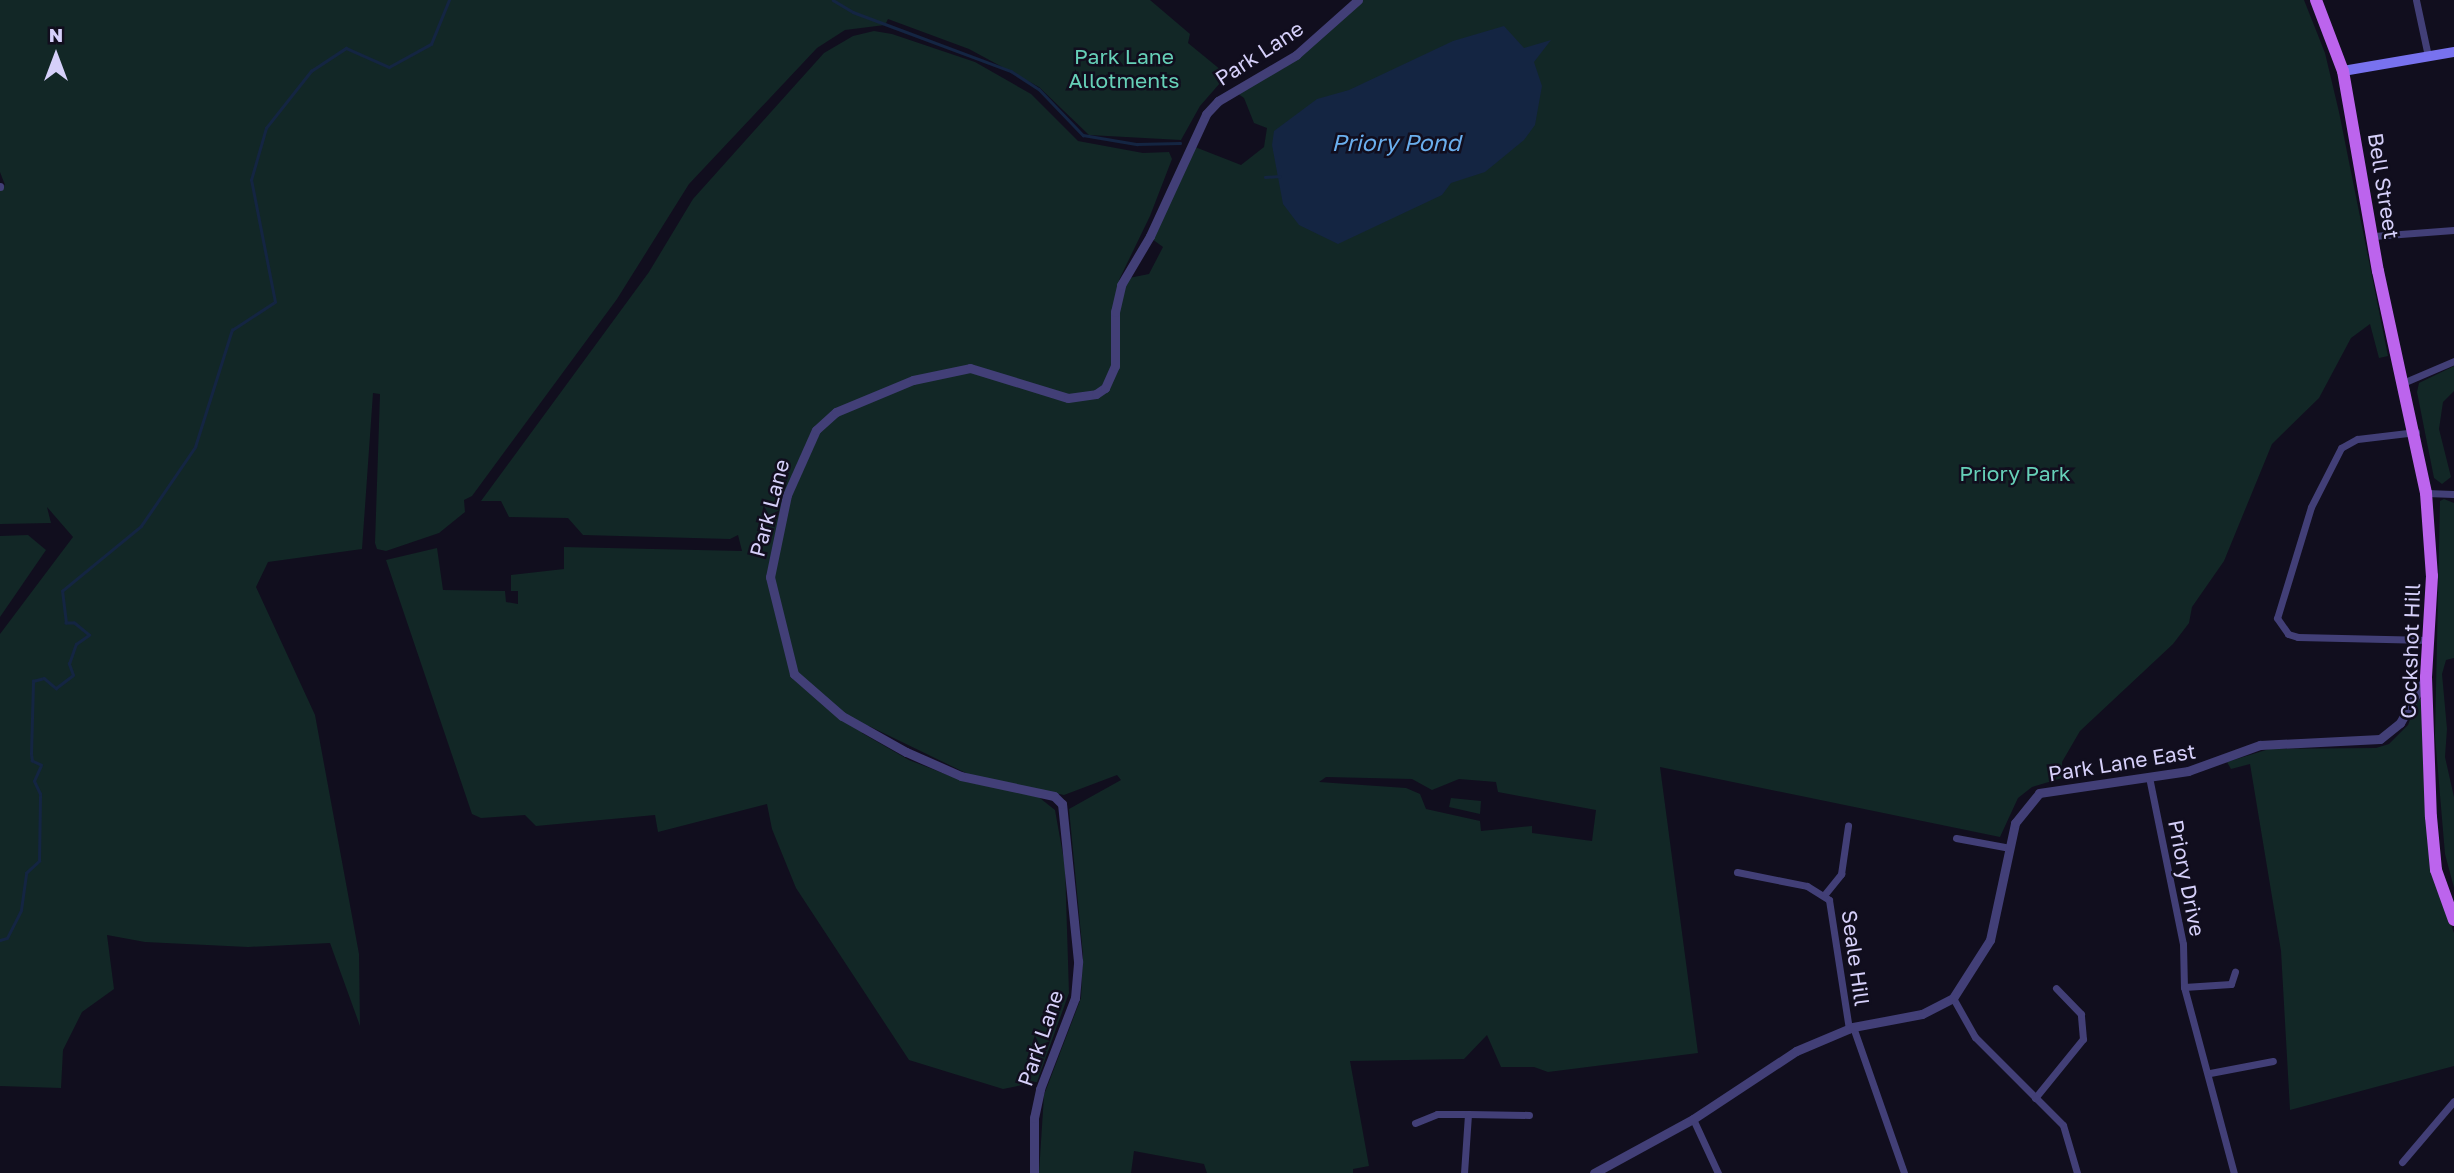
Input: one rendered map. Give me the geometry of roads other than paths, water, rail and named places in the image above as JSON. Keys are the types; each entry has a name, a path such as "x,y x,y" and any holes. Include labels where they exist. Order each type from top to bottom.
{"main road":[{"name":"Bell Street","path":"2316,0 2343,71 2378,271 2405,382"},
{"path":"2343,71 2454,52"},
{"name":"Cockshot Hill","path":"2405,382 2426,493 2432,576 2426,677 2436,870 2454,920"}],"street":[{"name":"Park Lane","path":"1034,1173 1034,1118 1040,1089 1075,998 1077,973 1062,804 1054,796 961,776 906,752 842,716 794,674 770,577 787,495 816,430 836,412 913,380 970,368 1068,398 1096,394 1105,388 1115,366 1115,312 1121,285 1150,236 1206,114 1218,101 1296,55 1358,0"},
{"path":"2416,0 2428,56"},
{"path":"2374,236 2454,230"},
{"path":"2405,382 2454,361"},
{"path":"2416,432 2357,439 2341,448 2311,507 2277,618 2288,634 2298,637 2430,640"},
{"path":"2426,493 2454,494"},
{"name":"Park Lane East","path":"1953,998 1994,931 2010,848 2020,813 2039,793 2057,787 2194,770 2260,745 2380,739 2400,723 2426,677"},
{"name":"Priory Drive","path":"2149,777 2183,944 2184,987 2210,1073 2219,1125 2234,1173"},
{"name":"Seale Hill","path":"1825,894 1841,874 1848,825"},
{"path":"1956,838 2010,848"},
{"name":"Seale Hill","path":"1737,872 1807,886 1825,894 1831,907 1851,1028 1904,1173"},
{"path":"2184,987 2234,987 2235,972"},
{"path":"2035,1098 2083,1039 2081,1014 2056,988"},
{"path":"1594,1173 1605,1171 1693,1119 1796,1051 1851,1028 1922,1014 1953,998 1975,1037 2063,1125 2077,1173"},
{"path":"2210,1073 2273,1061"},
{"path":"2402,1162 2454,1101"},
{"path":"1415,1123 1437,1114 1529,1115"},
{"path":"1464,1173 1468,1114"},
{"path":"1693,1119 1718,1173"}],"water":[{"name":"Priory Pond","path":"1504,26 1524,48 1551,40 1534,62 1542,86 1535,125 1524,140 1485,172 1451,183 1442,195 1338,244 1299,225 1283,204 1272,145 1274,131 1317,99 1349,90 1453,41"}],"waterway":[{"path":"0,940 7,938 21,910 26,873 39,861 40,794 34,781 41,765 32,761 31,754 33,681 44,678 56,688 73,675 69,664 76,644 89,635 74,623 66,623 62,591 141,526 195,447 232,330 275,302 251,180 266,128 311,71 346,48 389,67 431,44 449,0"},
{"path":"833,0 853,12 1011,71 1039,89 1083,135 1137,144 1180,143"},
{"path":"1265,177 1280,176"}],"park label":[{"name":"Park Lane Allotments","path":"1124,68"},
{"name":"Priory Park","path":"2015,473"}]}
